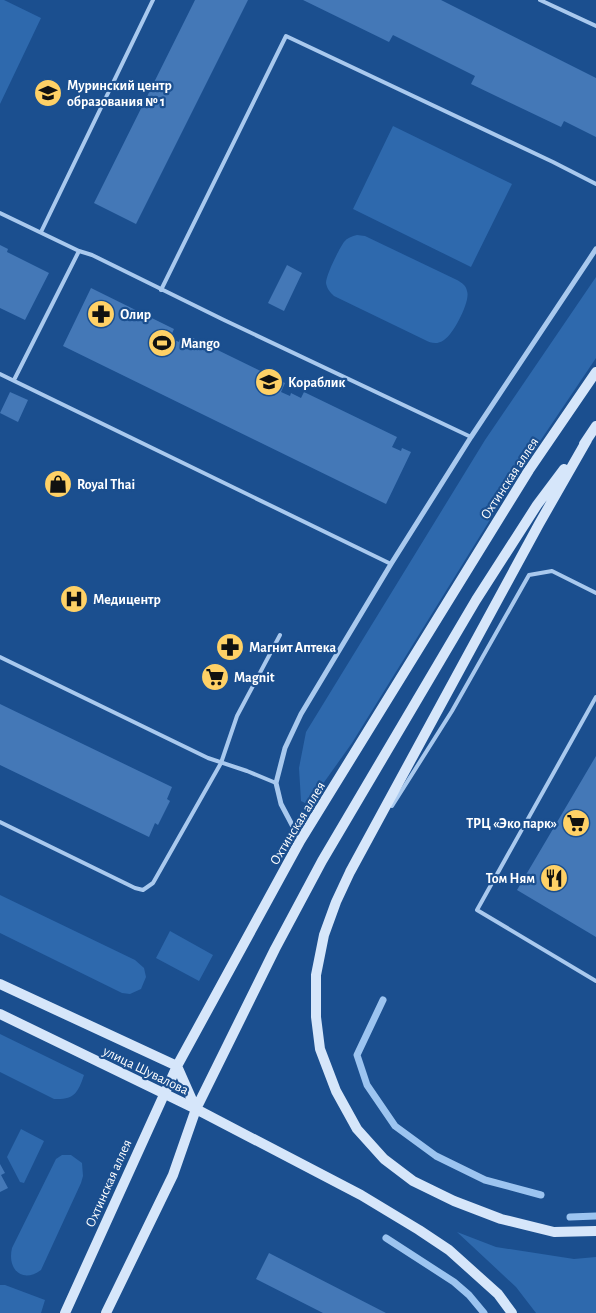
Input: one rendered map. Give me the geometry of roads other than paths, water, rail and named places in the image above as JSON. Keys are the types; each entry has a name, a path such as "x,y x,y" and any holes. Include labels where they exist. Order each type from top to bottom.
{"street":[{"path":"300,841 281,804 276,783 285,748 301,714 391,564 471,437 596,249"},
{"name":"Охтинская аллея","path":"65,1313 177,1066 300,841 529,470 596,372"},
{"path":"596,426 539,524 364,847 336,902 324,935 316,974 316,1017 320,1049 336,1091 358,1129 384,1158 413,1181 454,1201 501,1219 554,1232 596,1231"},
{"path":"106,1313 173,1175 196,1109 280,940 322,861 476,600 537,504 587,440"},
{"name":"улица Шувалова","path":"0,984 177,1066 196,1109"},
{"name":"улица Шувалова","path":"0,1014 196,1109"},
{"path":"196,1109 361,1195 419,1230 449,1250 472,1270 498,1294 512,1313"}],"lane":[{"path":"41,232 153,0"},
{"path":"540,0 596,26"},
{"path":"162,290 286,36 554,162 596,184"},
{"path":"0,213 79,251 92,255 471,437"},
{"path":"14,380 79,251"},
{"path":"0,374 391,564"},
{"path":"364,847 452,711 529,576 552,572 596,593"},
{"path":"0,822 135,888 143,890 153,883 221,763 237,716 280,635"},
{"path":"0,657 221,763 276,783"},
{"path":"596,697 476,910 596,981"}],"waterway":[{"path":"383,1000 357,1055 367,1085 395,1126 436,1156 485,1180 541,1195"},
{"path":"570,1217 596,1216"},
{"path":"386,1238 454,1282 469,1295 484,1313"}],"place":[{"name":"Муринский центр образования № 1","path":"48,93"},
{"name":"Олир","path":"101,314"},
{"name":"Mango","path":"162,343"},
{"name":"Кораблик","path":"269,382"},
{"name":"Royal Thai","path":"58,484"},
{"name":"Медицентр","path":"74,599"},
{"name":"Магнит Аптека","path":"230,647"},
{"name":"Magnit","path":"215,677"},
{"name":"ТРЦ «Эко парк»","path":"576,823"},
{"name":"Том Ням","path":"554,878"}]}
